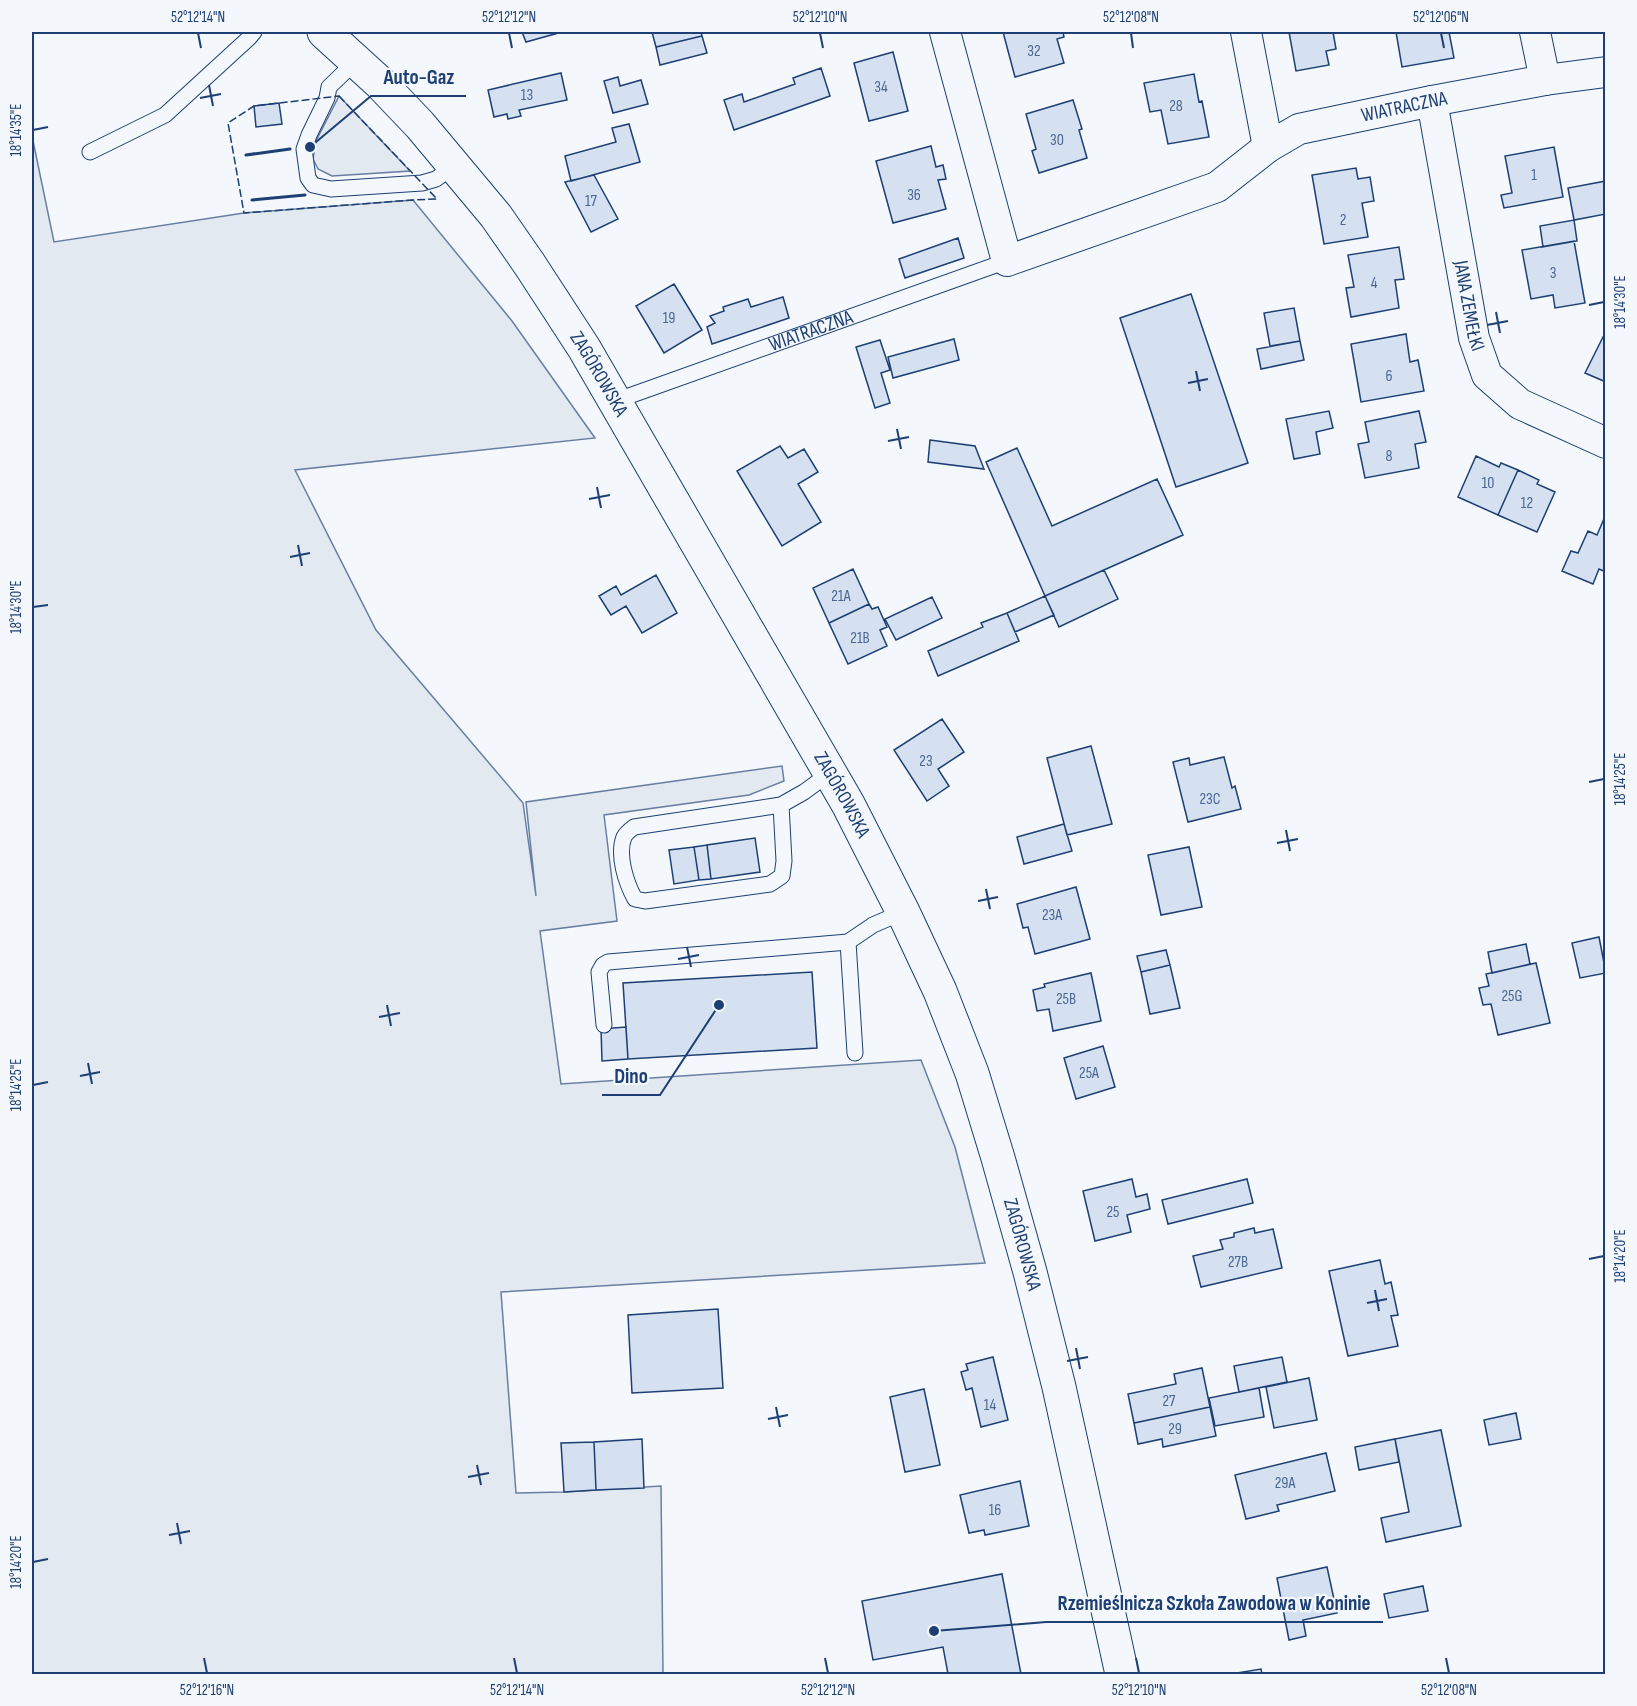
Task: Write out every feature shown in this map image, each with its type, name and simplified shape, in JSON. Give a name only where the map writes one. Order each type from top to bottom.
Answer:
[{"type":"street","name":"ZAGÓROWSKA","points":[[324,32],[380,83],[420,125],[496,216],[530,265],[584,348],[830,773],[903,912],[940,991],[972,1073],[998,1158],[1059,1387],[1122,1674]]},
{"type":"street","points":[[945,32],[1007,261]]},
{"type":"street","points":[[1246,32],[1268,147]]},
{"type":"street","points":[[1535,32],[1545,80]]},
{"type":"street","name":"WIATRACZNA","points":[[1007,261],[1216,187],[1268,147],[1299,129],[1432,101],[1545,80],[1605,72]]},
{"type":"street","name":"JANA ZEMEŁKI","points":[[1432,101],[1474,338],[1487,375],[1520,404],[1605,443]]},
{"type":"lane","points":[[90,152],[165,115],[254,32]]},
{"type":"lane","points":[[356,61],[329,87],[327,98],[304,149],[308,178],[314,185],[331,189],[422,183],[436,180],[455,165]]},
{"type":"lane","name":"WIATRACZNA","points":[[615,401],[1007,261]]},
{"type":"lane","points":[[781,805],[784,861],[782,876],[770,884],[645,901],[635,899],[627,884],[622,850],[624,835],[634,827],[781,805],[830,773]]},
{"type":"lane","points":[[604,1025],[599,972],[608,962],[848,942],[873,925],[903,912]]},
{"type":"lane","points":[[848,942],[855,1053]]},
{"type":"shaded area","points":[[339,96],[410,171],[332,176],[318,169],[313,159],[316,141]]},
{"type":"shaded area","points":[[32,136],[54,242],[244,213],[413,200],[512,321],[595,438],[295,470],[376,630],[523,803],[536,896],[526,802],[782,766],[784,781],[749,795],[604,815],[617,921],[540,931],[561,1084],[921,1060],[955,1147],[985,1263],[501,1292],[516,1493],[661,1486],[663,1674],[32,1674]]},
{"type":"building","points":[[522,32],[562,32],[526,42]]},
{"type":"building","points":[[652,32],[701,32],[702,36],[656,47]]},
{"type":"building","points":[[1003,32],[1063,32],[1064,37],[1057,39],[1064,63],[1015,77]]},
{"type":"building","points":[[1289,32],[1333,32],[1336,49],[1326,51],[1329,65],[1296,71]]},
{"type":"building","points":[[1396,32],[1449,32],[1454,58],[1402,67]]},
{"type":"building","points":[[702,36],[707,53],[660,65],[656,47]]},
{"type":"building","points":[[893,52],[908,111],[869,121],[854,63]]},
{"type":"building","points":[[821,68],[830,96],[734,130],[724,100],[742,94],[744,102],[795,84],[793,78]]},
{"type":"building","points":[[561,73],[567,100],[519,110],[521,116],[508,119],[507,114],[494,117],[488,90]]},
{"type":"building","points":[[1194,74],[1209,137],[1168,144],[1161,110],[1150,112],[1144,83]]},
{"type":"building","points":[[618,77],[620,86],[641,80],[648,104],[613,113],[604,81]]},
{"type":"building","points":[[1073,100],[1082,129],[1079,130],[1087,158],[1039,173],[1032,151],[1036,149],[1026,114]]},
{"type":"building","points":[[279,103],[282,124],[256,127],[254,106]]},
{"type":"building","points":[[629,124],[640,162],[571,181],[565,156],[616,142],[612,128]]},
{"type":"building","points":[[931,146],[936,167],[943,165],[946,179],[938,180],[946,209],[893,223],[876,161]]},
{"type":"building","points":[[1554,147],[1563,197],[1504,208],[1501,195],[1512,193],[1505,156]]},
{"type":"building","points":[[1356,168],[1358,179],[1370,177],[1374,201],[1362,203],[1368,237],[1324,244],[1312,175]]},
{"type":"building","points":[[594,175],[618,219],[591,232],[565,182]]},
{"type":"building","points":[[1606,181],[1606,214],[1574,220],[1568,188]]},
{"type":"building","points":[[1574,220],[1577,241],[1543,247],[1540,226]]},
{"type":"building","points":[[958,238],[964,258],[905,278],[899,259]]},
{"type":"building","points":[[1574,241],[1585,303],[1555,308],[1553,295],[1531,299],[1522,250]]},
{"type":"building","points":[[1399,247],[1404,279],[1395,280],[1399,308],[1351,317],[1346,288],[1354,287],[1348,255]]},
{"type":"building","points":[[674,284],[702,330],[664,353],[636,306]]},
{"type":"building","points":[[1191,294],[1248,463],[1176,487],[1120,318]]},
{"type":"building","points":[[783,297],[789,318],[712,344],[707,327],[715,323],[710,316],[724,311],[723,307],[748,299],[751,307]]},
{"type":"building","points":[[1294,308],[1300,341],[1270,346],[1264,313]]},
{"type":"building","points":[[1606,331],[1606,382],[1585,373]]},
{"type":"building","points":[[1406,334],[1410,362],[1418,360],[1424,391],[1361,402],[1351,344]]},
{"type":"building","points":[[954,339],[959,360],[893,378],[888,357]]},
{"type":"building","points":[[880,340],[890,370],[881,373],[890,403],[875,408],[856,347]]},
{"type":"building","points":[[1300,341],[1304,360],[1261,369],[1257,349]]},
{"type":"building","points":[[1329,411],[1333,428],[1316,432],[1320,454],[1294,459],[1286,419]]},
{"type":"building","points":[[1419,411],[1426,442],[1415,444],[1419,468],[1365,478],[1358,444],[1369,442],[1365,422]]},
{"type":"building","points":[[930,440],[975,446],[984,469],[928,462]]},
{"type":"building","points":[[780,446],[788,458],[804,449],[818,472],[798,484],[821,522],[782,546],[737,471]]},
{"type":"building","points":[[1017,448],[1052,526],[1157,479],[1183,535],[1045,596],[986,462]]},
{"type":"building","points":[[1476,456],[1499,467],[1501,463],[1518,470],[1498,515],[1458,497]]},
{"type":"building","points":[[1518,470],[1539,480],[1537,484],[1555,492],[1537,532],[1498,515]]},
{"type":"building","points":[[1606,514],[1606,572],[1599,569],[1593,584],[1562,571],[1571,551],[1578,553],[1588,531],[1597,535]]},
{"type":"building","points":[[853,569],[869,604],[829,623],[813,588]]},
{"type":"building","points":[[1104,570],[1118,599],[1059,627],[1045,596]]},
{"type":"building","points":[[656,575],[677,613],[642,633],[626,606],[611,615],[599,596],[616,586],[621,595]]},
{"type":"building","points":[[1045,596],[1054,615],[1015,632],[1007,613]]},
{"type":"building","points":[[932,597],[942,618],[896,640],[885,619]]},
{"type":"building","points":[[869,604],[872,609],[878,607],[887,627],[880,630],[887,646],[848,664],[829,623]]},
{"type":"building","points":[[1007,613],[1019,641],[938,676],[928,651],[983,627],[981,623]]},
{"type":"building","points":[[942,719],[964,752],[938,769],[949,786],[927,801],[894,750]]},
{"type":"building","points":[[1091,746],[1112,824],[1067,835],[1047,758]]},
{"type":"building","points":[[1224,757],[1232,788],[1235,786],[1241,809],[1188,822],[1173,762],[1189,758],[1190,765]]},
{"type":"building","points":[[1064,824],[1072,851],[1024,864],[1017,837]]},
{"type":"building","points":[[755,838],[760,872],[711,879],[707,845]]},
{"type":"building","points":[[707,845],[711,879],[699,880],[694,847]]},
{"type":"building","points":[[694,847],[699,880],[674,884],[669,850]]},
{"type":"building","points":[[1189,847],[1202,907],[1161,915],[1148,855]]},
{"type":"building","points":[[1076,887],[1090,939],[1035,954],[1028,927],[1023,928],[1017,904]]},
{"type":"building","points":[[1599,937],[1606,973],[1580,978],[1572,943]]},
{"type":"building","points":[[1526,944],[1530,964],[1492,973],[1488,952]]},
{"type":"building","points":[[1166,950],[1170,965],[1141,972],[1137,956]]},
{"type":"building","points":[[1536,963],[1550,1023],[1498,1035],[1491,1004],[1483,1005],[1479,988],[1489,986],[1486,974]]},
{"type":"building","points":[[1170,965],[1180,1008],[1150,1014],[1141,972]]},
{"type":"building","points":[[812,972],[817,1048],[628,1059],[623,983]]},
{"type":"building","points":[[1091,973],[1101,1021],[1053,1031],[1049,1009],[1037,1011],[1033,990],[1045,987],[1044,984]]},
{"type":"building","points":[[626,1027],[628,1059],[602,1061],[601,1029]]},
{"type":"building","points":[[1103,1046],[1115,1087],[1076,1099],[1064,1058]]},
{"type":"building","points":[[1132,1179],[1136,1197],[1147,1194],[1150,1209],[1127,1215],[1131,1232],[1095,1241],[1083,1191]]},
{"type":"building","points":[[1247,1179],[1253,1203],[1168,1224],[1162,1200]]},
{"type":"building","points":[[1254,1228],[1255,1233],[1273,1229],[1282,1268],[1201,1287],[1193,1256],[1223,1249],[1220,1240],[1234,1237],[1234,1233]]},
{"type":"building","points":[[1380,1260],[1385,1284],[1391,1282],[1398,1315],[1391,1316],[1398,1346],[1348,1356],[1329,1271]]},
{"type":"building","points":[[718,1309],[723,1388],[632,1393],[628,1315]]},
{"type":"building","points":[[993,1357],[1008,1420],[981,1427],[972,1388],[966,1390],[961,1372],[968,1370],[966,1364]]},
{"type":"building","points":[[1282,1357],[1287,1382],[1239,1392],[1234,1366]]},
{"type":"building","points":[[1202,1368],[1210,1407],[1134,1423],[1128,1394],[1176,1384],[1174,1374]]},
{"type":"building","points":[[1309,1378],[1317,1420],[1274,1428],[1266,1387]]},
{"type":"building","points":[[1259,1388],[1264,1417],[1215,1426],[1209,1398]]},
{"type":"building","points":[[924,1389],[940,1465],[905,1472],[890,1397]]},
{"type":"building","points":[[1210,1407],[1216,1436],[1163,1447],[1162,1439],[1138,1444],[1134,1423]]},
{"type":"building","points":[[1516,1413],[1521,1439],[1489,1445],[1484,1420]]},
{"type":"building","points":[[1441,1430],[1461,1526],[1386,1542],[1381,1518],[1409,1512],[1395,1439]]},
{"type":"building","points":[[642,1439],[644,1488],[596,1490],[594,1442]]},
{"type":"building","points":[[1395,1439],[1399,1462],[1359,1470],[1355,1447]]},
{"type":"building","points":[[594,1442],[596,1490],[564,1492],[561,1443]]},
{"type":"building","points":[[1326,1453],[1335,1491],[1277,1505],[1279,1511],[1246,1519],[1235,1475]]},
{"type":"building","points":[[1020,1481],[1029,1526],[985,1535],[984,1530],[969,1533],[960,1495]]},
{"type":"building","points":[[1327,1567],[1337,1613],[1303,1620],[1306,1636],[1289,1640],[1277,1578]]},
{"type":"building","points":[[1002,1574],[1021,1674],[948,1674],[943,1647],[873,1660],[862,1601]]},
{"type":"building","points":[[1423,1586],[1428,1611],[1389,1618],[1384,1594]]},
{"type":"building","points":[[1261,1669],[1262,1674],[1231,1674]]},
{"type":"fence","points":[[339,96],[437,199],[244,213],[228,123],[254,106],[339,96]]},
{"type":"wall","points":[[246,155],[290,149]]},
{"type":"wall","points":[[252,200],[305,195]]},
{"type":"place","name":"Auto-Gaz","points":[[310,147]]},
{"type":"place","name":"Dino","points":[[719,1005]]},
{"type":"place","name":"Rzemieślnicza Szkoła Zawodowa w Koninie","points":[[934,1631]]}]
